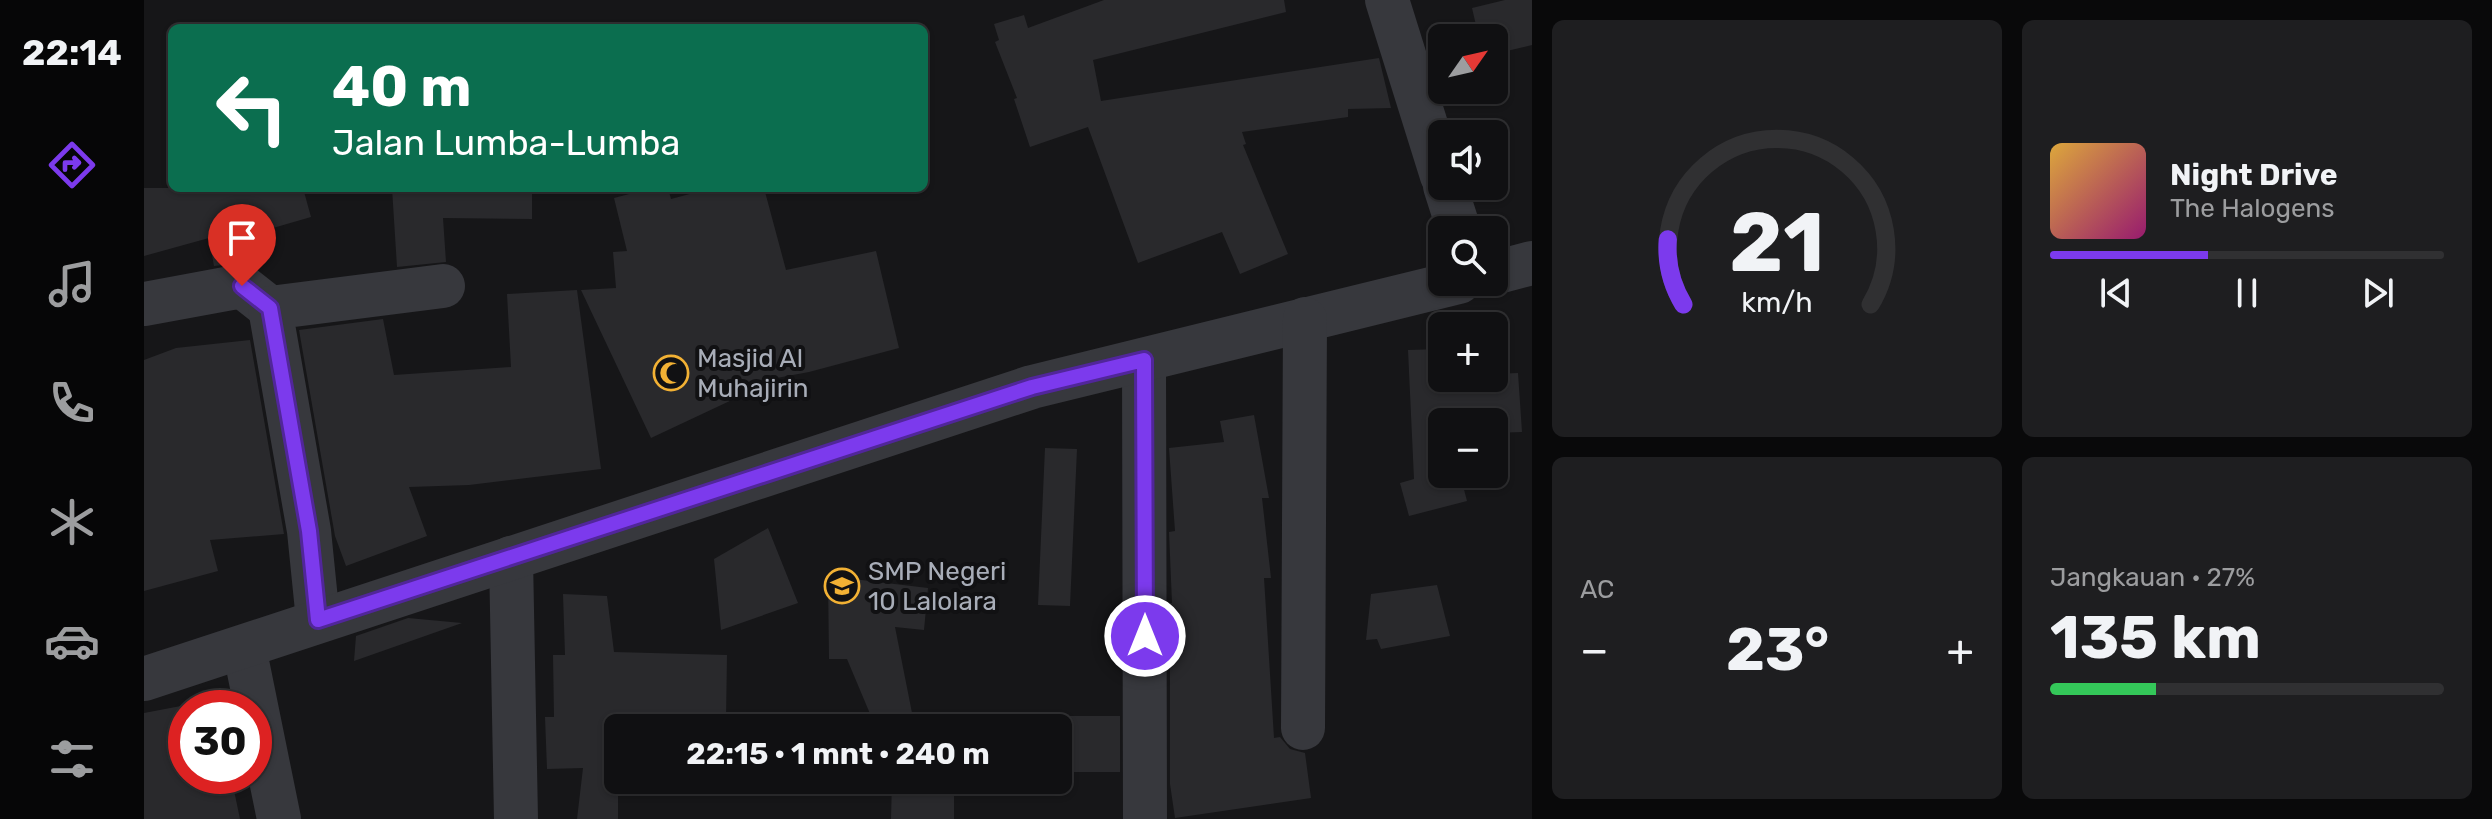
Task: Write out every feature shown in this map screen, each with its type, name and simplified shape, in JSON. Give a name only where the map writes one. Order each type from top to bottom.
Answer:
[{"type":"street","points":[[1387,0],[1428,131]]},
{"type":"street","points":[[1508,269],[1532,263]]},
{"type":"street","points":[[144,304],[242,286],[270,308],[309,531],[318,620]]},
{"type":"street","points":[[270,308],[443,286]]},
{"type":"street","points":[[144,679],[1032,387],[1428,289]]},
{"type":"street","points":[[1303,728],[1305,319]]},
{"type":"street","points":[[1144,360],[1145,819]]},
{"type":"street","points":[[511,558],[516,819]]},
{"type":"street","points":[[244,647],[279,819]]},
{"type":"building","points":[[1104,0],[1284,0],[1286,12],[1093,60],[1101,101],[1379,58],[1391,108],[1348,109],[1348,117],[1242,132],[1246,144],[1243,145],[1288,254],[1240,274],[1222,232],[1138,263],[1088,127],[1030,147],[1014,99],[1017,98],[995,42],[999,40],[994,24],[1024,15],[1028,28]]},
{"type":"building","points":[[1505,0],[1532,0],[1532,45],[1508,51],[1508,24],[1476,24],[1472,8]]},
{"type":"building","points":[[144,188],[168,188],[168,192],[304,192],[311,217],[245,236],[249,262],[214,266],[209,238],[144,256]]},
{"type":"building","points":[[392,192],[532,192],[532,219],[443,218],[446,262],[397,267]]},
{"type":"building","points":[[637,192],[669,192],[671,199],[697,192],[765,192],[786,270],[876,251],[899,348],[809,372],[728,387],[734,399],[651,438],[581,290],[616,288],[613,252],[627,251],[614,198]]},
{"type":"building","points":[[577,290],[601,469],[469,485],[409,487],[427,536],[346,566],[335,536],[299,330],[383,319],[394,375],[511,367],[507,294]]},
{"type":"building","points":[[250,340],[284,534],[210,540],[218,571],[144,591],[144,360],[176,348]]},
{"type":"building","points":[[1428,349],[1428,392],[1508,392],[1508,373],[1518,373],[1522,432],[1508,432],[1508,408],[1428,408],[1428,488],[1464,488],[1467,501],[1409,516],[1400,483],[1414,479],[1408,350]]},
{"type":"building","points":[[1254,415],[1269,498],[1262,498],[1271,578],[1264,578],[1274,738],[1280,737],[1290,749],[1305,753],[1311,798],[1175,818],[1170,784],[1172,603],[1169,532],[1175,531],[1169,448],[1224,442],[1220,421]]},
{"type":"building","points":[[1045,448],[1077,449],[1070,606],[1038,605]]},
{"type":"building","points":[[768,528],[798,603],[721,630],[714,559]]},
{"type":"building","points":[[828,576],[928,588],[924,630],[895,627],[912,714],[870,714],[847,659],[829,659]]},
{"type":"building","points":[[1437,585],[1450,636],[1381,649],[1377,639],[1366,640],[1371,594]]},
{"type":"building","points":[[563,594],[607,596],[614,652],[727,655],[726,714],[604,714],[604,794],[618,794],[618,819],[577,819],[583,768],[547,769],[545,717],[554,717],[553,655],[565,655]]},
{"type":"building","points":[[408,618],[462,623],[354,661],[356,636]]},
{"type":"building","points":[[168,708],[168,794],[235,794],[240,819],[144,819],[144,713]]},
{"type":"building","points":[[1072,716],[1120,716],[1120,772],[1072,772]]},
{"type":"building","points":[[892,794],[954,794],[954,819],[891,819]]},
{"type":"place","name":"Masjid Al Muhajirin","points":[[671,373]]},
{"type":"place","name":"SMP Negeri 10 Lalolara","points":[[842,586]]},
{"type":"route","points":[[242,286],[270,308],[309,531],[318,620],[1032,387],[1144,360],[1145,636]]}]
